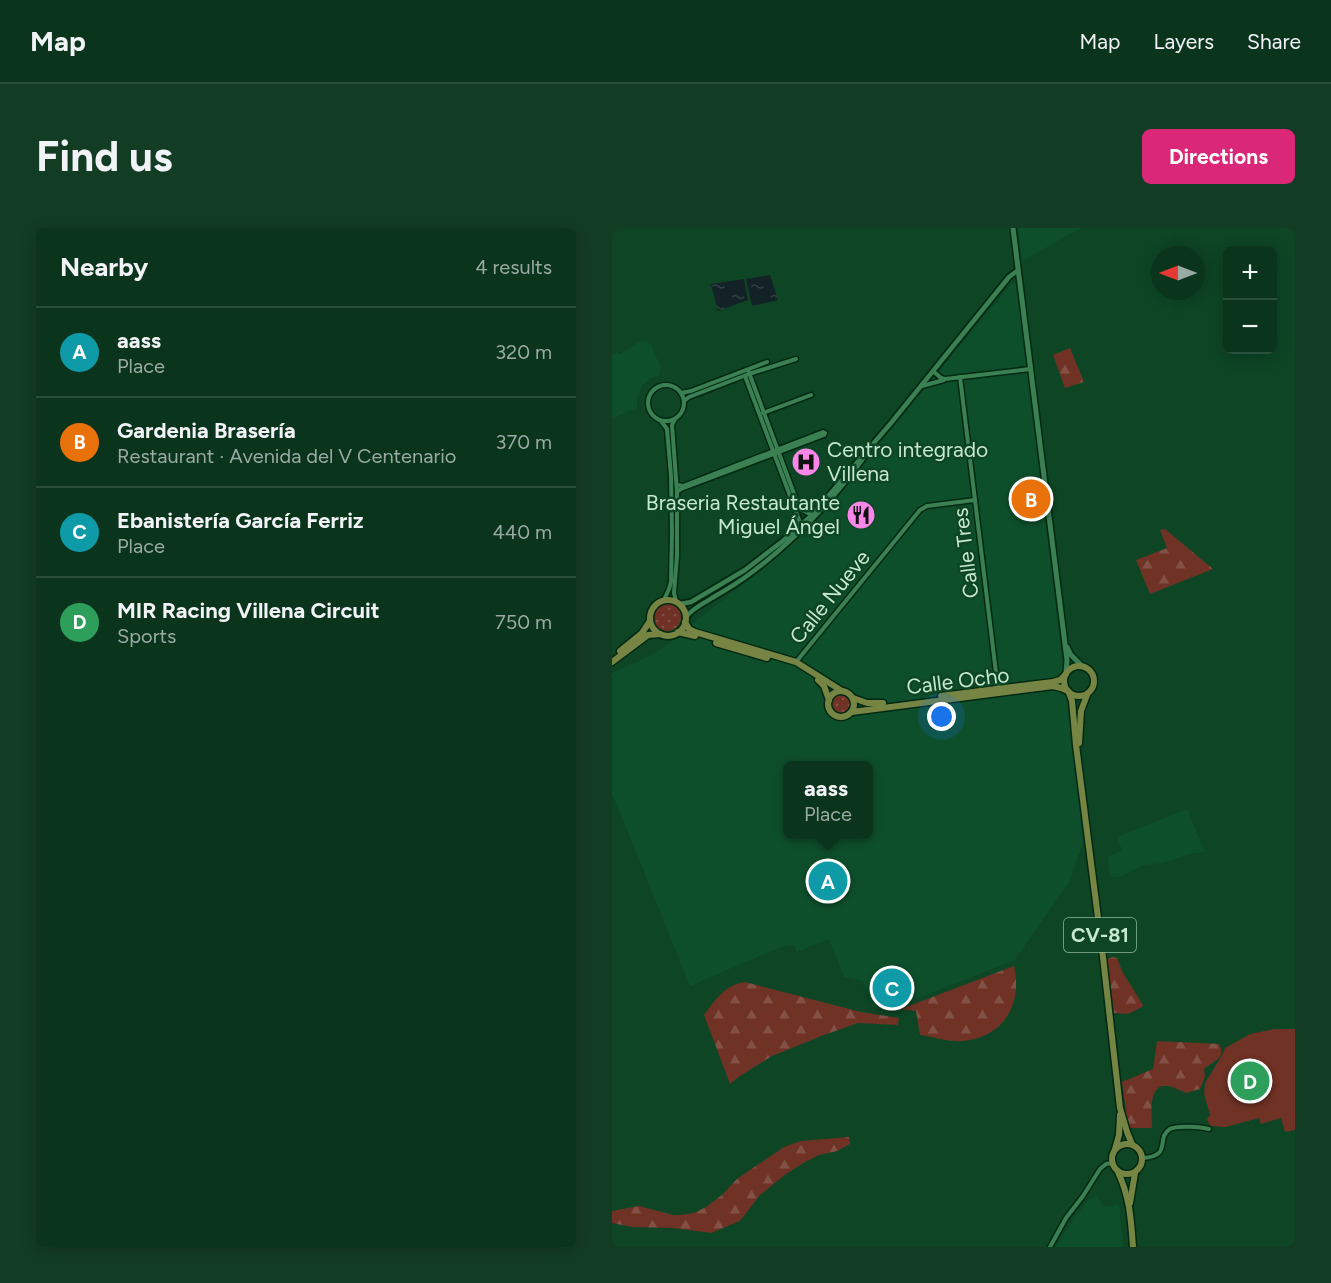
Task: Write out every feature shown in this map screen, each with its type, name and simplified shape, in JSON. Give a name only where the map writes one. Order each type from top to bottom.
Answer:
[{"type":"main road","points":[[1013,228],[1067,660],[1066,674]]},
{"type":"main road","points":[[612,660],[642,633],[655,605],[664,600],[678,603],[683,608],[686,620],[694,632],[796,663],[849,693],[855,705],[852,712],[842,717],[834,715],[829,710],[826,689],[821,682],[796,667],[678,632]]},
{"type":"main road","points":[[1061,616],[1069,652],[1076,662],[1083,666]]},
{"type":"main road","points":[[650,620],[653,628],[660,634]]},
{"type":"main road","points":[[612,660],[648,636],[660,634],[671,636],[678,632],[686,620]]},
{"type":"main road","points":[[1066,674],[1075,667],[1083,666]]},
{"type":"main road","name":"CV-81","points":[[1079,761],[1081,711],[1095,679],[1083,666]]},
{"type":"main road","name":"Calle Ocho","points":[[853,698],[867,703],[882,703],[1056,681],[1066,674]]},
{"type":"main road","name":"CV-81","points":[[1066,674],[1064,681],[1072,701],[1120,1108],[1119,1135],[1112,1163]]},
{"type":"main road","name":"Calle Ocho","points":[[852,712],[1053,686],[1069,692]]},
{"type":"main road","points":[[829,700],[834,693],[842,691]]},
{"type":"main road","points":[[1069,692],[1078,696],[1087,695]]},
{"type":"main road","name":"CV-81","points":[[1120,1108],[1132,1144],[1139,1149],[1143,1158]]},
{"type":"main road","points":[[1115,1149],[1123,1144],[1132,1144]]},
{"type":"main road","points":[[1118,1171],[1126,1175],[1135,1173],[1141,1167],[1143,1158]]},
{"type":"main road","points":[[1112,1163],[1125,1186],[1130,1206],[1133,1247]]},
{"type":"main road","points":[[1130,1206],[1135,1173]]},
{"type":"street","points":[[675,419],[661,421],[656,419],[649,410],[650,394],[654,389],[664,385],[674,387],[681,393],[684,401],[682,412],[672,425],[677,485],[677,556],[674,590],[678,603],[691,602],[732,579],[766,555],[812,515],[879,437],[1009,277],[1017,271]]},
{"type":"street","points":[[681,393],[796,358]]},
{"type":"street","points":[[684,401],[767,362]]},
{"type":"street","points":[[919,388],[945,379],[1030,369]]},
{"type":"street","points":[[933,371],[945,379]]},
{"type":"street","points":[[747,373],[801,525]]},
{"type":"street","points":[[747,373],[799,507],[812,515]]},
{"type":"street","name":"Calle Tres","points":[[960,377],[998,688]]},
{"type":"street","points":[[763,413],[811,395]]},
{"type":"street","points":[[661,421],[668,436],[672,508],[670,585],[664,600]]},
{"type":"street","points":[[677,485],[683,486],[776,452],[824,435],[825,433],[823,432],[776,452],[681,489],[677,492]]},
{"type":"street","points":[[686,620],[694,609],[748,575],[801,530],[841,488],[879,437]]},
{"type":"street","name":"Calle Nueve","points":[[796,663],[920,510],[927,506],[975,500]]},
{"type":"street","points":[[1143,1158],[1151,1157],[1161,1151],[1166,1133],[1170,1129],[1177,1127],[1209,1129]]},
{"type":"street","points":[[1050,1247],[1066,1218],[1100,1169],[1112,1163]]},
{"type":"shaded area","points":[[1018,228],[1081,228],[1022,261]]},
{"type":"shaded area","points":[[1012,283],[1017,284],[1083,843],[1069,882],[1015,960],[888,1010],[873,1008],[863,981],[844,977],[829,939],[797,952],[793,945],[781,947],[690,986],[612,793],[612,673],[657,652],[763,568],[812,525]]},
{"type":"shaded area","points":[[644,340],[651,344],[661,368],[659,376],[650,378],[643,385],[637,397],[637,408],[612,418],[612,355],[617,352],[619,355]]},
{"type":"shaded area","points":[[1187,809],[1205,852],[1190,854],[1163,863],[1144,865],[1120,877],[1110,877],[1108,857],[1122,850],[1117,837]]},
{"type":"shaded area","points":[[1098,1196],[1103,1207],[1119,1204],[1123,1247],[1056,1247],[1089,1199]]},
{"type":"green space","points":[[1070,348],[1084,382],[1065,388],[1053,355]]},
{"type":"green space","points":[[1165,529],[1213,569],[1150,594],[1136,560],[1167,548],[1160,530]]},
{"type":"green space","points":[[667,603],[677,607],[681,617],[677,627],[667,631],[657,627],[653,617],[657,607]]},
{"type":"green space","points":[[841,694],[848,697],[851,704],[848,711],[841,714],[834,711],[831,704],[834,697]]},
{"type":"green space","points":[[1117,958],[1123,973],[1143,1005],[1128,1014],[1114,1013],[1107,959]]},
{"type":"green space","points":[[1014,966],[1015,994],[1007,1017],[989,1033],[977,1038],[958,1041],[920,1035],[916,1011],[901,1009]]},
{"type":"green space","points":[[745,982],[861,1012],[899,1018],[898,1025],[858,1023],[772,1056],[730,1084],[704,1015],[726,990]]},
{"type":"green space","points":[[1275,1029],[1295,1029],[1295,1130],[1285,1132],[1281,1118],[1261,1124],[1259,1118],[1226,1127],[1210,1126],[1207,1119],[1210,1115],[1204,1094],[1205,1083],[1225,1048],[1250,1034]]},
{"type":"green space","points":[[1157,1041],[1219,1044],[1221,1053],[1218,1059],[1204,1069],[1205,1077],[1200,1089],[1186,1093],[1172,1087],[1158,1088],[1153,1099],[1152,1128],[1128,1128],[1122,1082],[1153,1069]]},
{"type":"green space","points":[[849,1137],[850,1144],[837,1151],[819,1155],[786,1174],[760,1195],[740,1221],[711,1233],[674,1228],[632,1227],[612,1223],[612,1211],[639,1206],[673,1215],[694,1213],[706,1207],[722,1195],[737,1179],[784,1147],[801,1141]]},
{"type":"water","points":[[770,275],[778,300],[752,306],[746,279]]},
{"type":"water","points":[[744,279],[748,300],[718,311],[711,284]]},
{"type":"place","name":"Centro integrado Villena","points":[[806,462]]},
{"type":"place","name":"Gardenia Brasería","points":[[1031,499]]},
{"type":"place","name":"Braseria Restautante Miguel Ángel","points":[[861,515]]},
{"type":"place","name":"aass","points":[[828,881]]},
{"type":"place","name":"Ebanistería García Ferriz","points":[[892,988]]},
{"type":"place","name":"MIR Racing Villena Circuit","points":[[1250,1081]]}]
